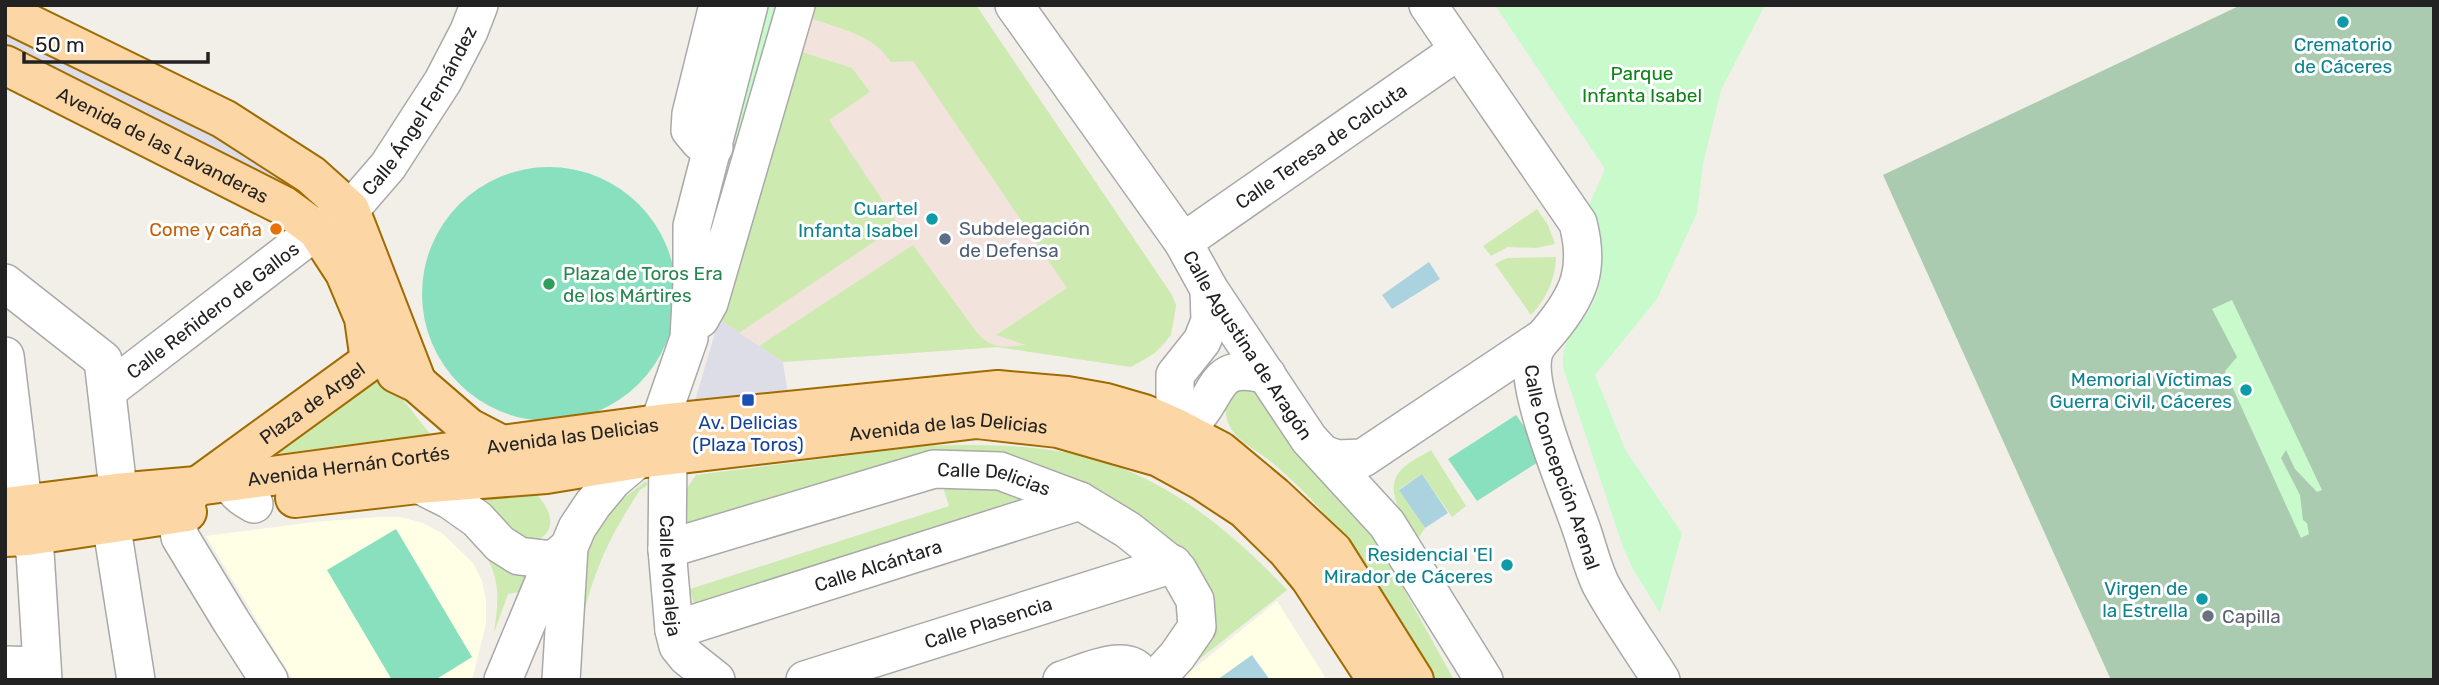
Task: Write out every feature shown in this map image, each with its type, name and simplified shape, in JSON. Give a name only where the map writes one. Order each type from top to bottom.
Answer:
[{"type":"main road","points":[[5,12],[224,119],[311,175],[350,210],[417,383]]},
{"type":"main road","name":"Avenida de las Lavanderas","points":[[5,65],[284,206],[317,230],[345,273],[364,318],[370,361]]},
{"type":"main road","name":"Plaza de Argel","points":[[219,489],[370,361],[417,383],[469,428],[500,444]]},
{"type":"main road","name":"Avenida de las Delicias","points":[[418,484],[546,474],[655,446],[998,390],[1067,396],[1106,403],[1144,414],[1220,451],[1274,496],[1333,551],[1414,680]]},
{"type":"main road","name":"Avenida de las Delicias","points":[[655,446],[977,419],[1058,428],[1159,457],[1245,509],[1286,548],[1310,578],[1377,680]]},
{"type":"main road","name":"Avenida las Delicias","points":[[500,444],[655,446]]},
{"type":"main road","name":"Avenida Hernán Cortés","points":[[16,521],[500,444]]},
{"type":"main road","name":"Avenida Hernán Cortés","points":[[16,521],[111,522],[219,489],[418,484]]},
{"type":"street","points":[[714,147],[700,142],[690,130],[691,114],[718,5]]},
{"type":"street","points":[[689,338],[692,226],[749,5]]},
{"type":"street","points":[[503,680],[566,545],[613,480],[655,446],[689,338],[709,303],[796,5]]},
{"type":"street","name":"Calle Agustina de Aragón","points":[[1014,5],[1182,242],[1209,289],[1308,439],[1387,524],[1484,680]]},
{"type":"street","name":"Calle Concepción Arenal","points":[[1428,5],[1578,223],[1583,243],[1583,262],[1573,300],[1540,340],[1534,352],[1531,365],[1534,384],[1546,428],[1600,583],[1661,680]]},
{"type":"street","name":"Calle Ángel Fernández","points":[[350,210],[388,166],[443,81],[477,8]]},
{"type":"street","name":"Calle Teresa de Calcuta","points":[[1182,242],[1459,50]]},
{"type":"street","points":[[317,230],[350,210]]},
{"type":"street","name":"Calle Reñidero de Gallos","points":[[107,391],[317,230]]},
{"type":"street","points":[[5,283],[103,360],[116,472]]},
{"type":"street","points":[[1106,403],[1143,393],[1175,375],[1202,341],[1206,331],[1211,307],[1209,289]]},
{"type":"street","points":[[1323,454],[1337,459],[1363,458],[1540,340]]},
{"type":"street","points":[[5,356],[16,521],[35,552],[42,673],[5,665]]},
{"type":"street","points":[[977,419],[1052,412],[1079,413],[1158,438],[1196,419],[1217,383],[1241,371],[1267,375]]},
{"type":"street","points":[[1175,375],[1175,406],[1181,446],[1256,502],[1286,548]]},
{"type":"street","points":[[1210,396],[1209,423],[1213,439],[1220,451]]},
{"type":"street","name":"Avenida las Delicias","points":[[500,444],[564,485],[566,545]]},
{"type":"street","name":"Calle Moraleja","points":[[655,446],[674,630],[678,646],[687,657],[716,680]]},
{"type":"street","name":"Calle Delicias","points":[[667,550],[937,468],[1000,471],[1080,501],[1128,530],[1172,564],[1195,600],[1197,627],[1177,656],[1154,680]]},
{"type":"street","points":[[418,484],[450,500],[477,519],[500,544],[519,556],[566,545]]},
{"type":"street","points":[[219,489],[180,537],[269,680]]},
{"type":"street","name":"Calle Alcántara","points":[[674,630],[1080,501]]},
{"type":"street","points":[[111,522],[136,680]]},
{"type":"street","points":[[561,680],[566,545]]},
{"type":"street","name":"Calle Plasencia","points":[[805,680],[1172,564]]},
{"type":"street","points":[[1062,680],[1120,662],[1130,664],[1140,673],[1142,680]]},
{"type":"shaded area","points":[[816,5],[976,5],[1172,295],[1176,305],[1174,322],[1166,343],[1131,367],[998,347],[783,362],[719,319]]},
{"type":"shaded area","points":[[2241,5],[2434,5],[2432,680],[2111,680],[1883,175]]},
{"type":"shaded area","points":[[5,20],[234,131],[318,199],[310,202],[5,53]]},
{"type":"shaded area","points":[[719,319],[783,362],[789,401],[694,404]]},
{"type":"shaded area","points":[[400,517],[423,523],[443,534],[473,563],[482,581],[486,600],[486,624],[472,680],[293,680],[206,536],[314,522]]},
{"type":"shaded area","points":[[1277,601],[1327,680],[1180,680]]},
{"type":"green space","points":[[761,5],[787,5],[731,191],[717,187]]},
{"type":"green space","points":[[816,5],[976,5],[1172,295],[1176,305],[1171,335],[1155,353],[1131,367],[998,347],[783,362],[759,346],[913,245],[978,334],[994,345],[1026,345],[996,335],[1067,288],[913,61],[891,62],[866,39],[812,19]]},
{"type":"green space","name":"Parque Infanta Isabel","points":[[1495,5],[1765,5],[1721,90],[1703,164],[1697,213],[1657,299],[1595,375],[1626,451],[1682,533],[1660,613],[1623,547],[1563,367],[1568,340],[1592,305],[1600,281],[1602,255],[1598,229],[1589,205],[1605,169]]},
{"type":"green space","points":[[802,52],[852,68],[870,92],[829,120],[899,225],[739,333],[719,319]]},
{"type":"green space","name":"Plaza de Toros Era de los Mártires","points":[[549,167],[586,172],[620,188],[639,204],[655,223],[671,257],[676,294],[671,331],[655,365],[639,384],[620,400],[586,416],[549,421],[512,416],[478,400],[459,384],[443,365],[427,331],[422,294],[427,257],[443,223],[459,204],[478,188],[512,172]]},
{"type":"green space","points":[[1537,209],[1548,225],[1555,244],[1536,248],[1508,247],[1491,256],[1483,246]]},
{"type":"green space","points":[[1556,257],[1549,289],[1531,315],[1495,264],[1507,258]]},
{"type":"green space","points":[[2232,300],[2322,490],[2317,492],[2295,469],[2286,450],[2281,458],[2300,495],[2303,520],[2307,523],[2309,534],[2301,538],[2225,371],[2237,357],[2212,309]]},
{"type":"green space","points":[[372,380],[391,384],[430,434],[268,455]]},
{"type":"green space","points":[[1253,387],[1369,526],[1454,680],[1437,680],[1373,579],[1320,509],[1281,471],[1235,434],[1228,421],[1225,401],[1236,389]]},
{"type":"green space","points":[[1516,415],[1546,457],[1477,501],[1448,459]]},
{"type":"green space","points":[[960,445],[1057,451],[1091,458],[1123,469],[1154,483],[1212,520],[1287,590],[1192,665],[1209,598],[1197,566],[1029,466],[684,538],[680,498],[696,475],[923,446]]},
{"type":"green space","points":[[1431,450],[1466,506],[1452,517],[1422,474],[1399,489],[1425,528],[1417,540],[1397,505],[1394,486],[1402,469]]},
{"type":"green space","points":[[937,468],[1035,484],[1019,536],[703,641],[690,589],[949,506]]},
{"type":"green space","points":[[646,481],[648,485],[640,490],[606,550],[593,581],[583,617],[578,578],[590,538],[611,508]]},
{"type":"green space","points":[[532,490],[545,505],[550,524],[544,536],[528,544],[473,498]]},
{"type":"green space","points":[[396,529],[472,657],[435,680],[392,680],[327,570]]},
{"type":"green space","points":[[487,558],[506,570],[527,573],[519,592],[508,594],[494,633],[496,585]]},
{"type":"water","points":[[1429,262],[1440,279],[1392,309],[1382,295]]},
{"type":"water","points":[[1422,474],[1448,513],[1425,528],[1399,490]]},
{"type":"water","points":[[1252,655],[1270,680],[1217,680]]},
{"type":"place","name":"Crematorio de Cáceres","points":[[2343,22]]},
{"type":"place","name":"Cuartel Infanta Isabel","points":[[932,219]]},
{"type":"place","name":"Come y caña","points":[[276,229]]},
{"type":"place","name":"Subdelegación de Defensa","points":[[945,239]]},
{"type":"place","name":"Plaza de Toros Era de los Mártires","points":[[549,284]]},
{"type":"place","name":"Memorial Víctimas Guerra Civil, Cáceres","points":[[2246,390]]},
{"type":"place","name":"Av. Delicias (Plaza Toros)","points":[[748,400]]},
{"type":"place","name":"Residencial 'El Mirador de Cáceres","points":[[1507,565]]},
{"type":"place","name":"Virgen de la Estrella","points":[[2202,599]]},
{"type":"place","name":"Capilla","points":[[2208,616]]}]
